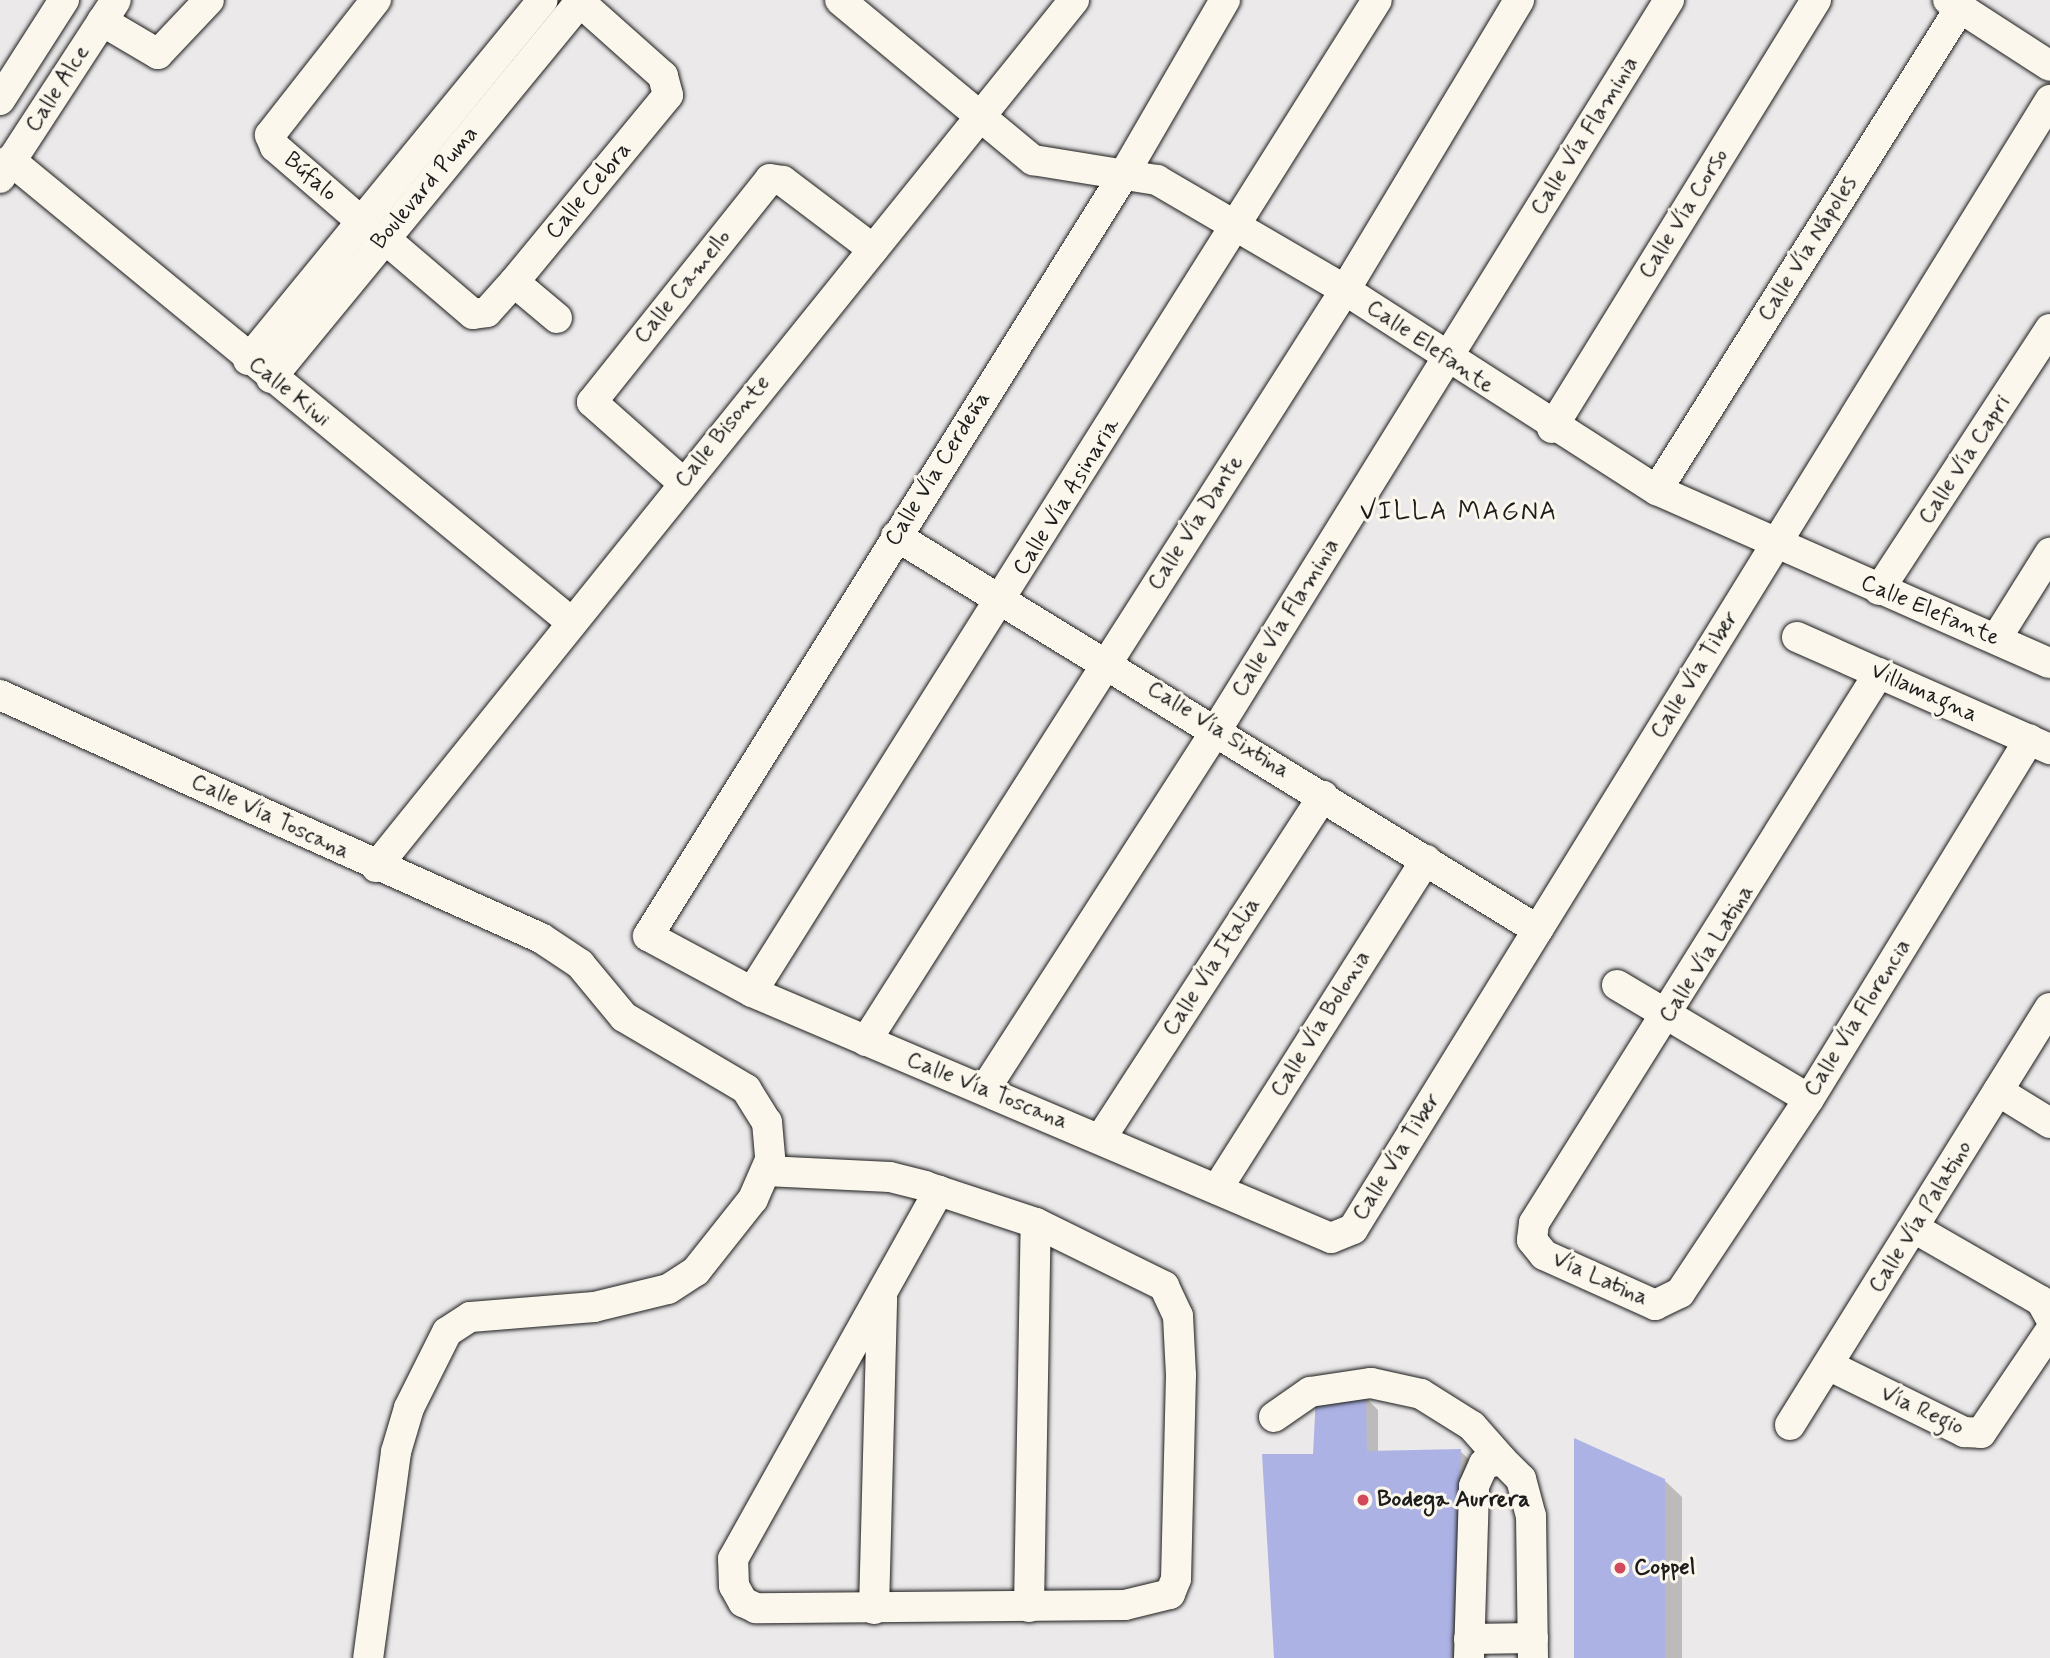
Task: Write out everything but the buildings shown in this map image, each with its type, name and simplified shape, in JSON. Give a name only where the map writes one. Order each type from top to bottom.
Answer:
[{"type":"street","points":[[0,100],[64,0]]},
{"type":"street","points":[[109,11],[150,52],[169,48],[209,0]]},
{"type":"street","name":"Búfalo","points":[[376,0],[273,127],[275,147],[468,311],[480,314],[492,307]]},
{"type":"street","name":"Boulevard Puma","points":[[271,378],[373,230],[543,0]]},
{"type":"street","name":"Calle Elefante","points":[[840,0],[1033,160],[1079,172],[1126,171],[1157,180],[1345,290],[1552,428],[1657,490],[2050,663]]},
{"type":"street","name":"Calle Bisonte","points":[[376,867],[681,481],[981,118],[1074,0]]},
{"type":"street","name":"Calle Vía Cerdeña","points":[[648,936],[1126,171],[1225,0]]},
{"type":"street","name":"Calle Vía Asinaria","points":[[752,992],[1002,600],[1377,0]]},
{"type":"street","name":"Calle Vía Dante","points":[[866,1041],[1345,290],[1519,0]]},
{"type":"street","name":"Calle Vía Flaminia","points":[[985,1089],[1217,729],[1669,0]]},
{"type":"street","name":"Calle Vía Corso","points":[[1552,428],[1816,0]]},
{"type":"street","name":"Boulevard Puma","points":[[248,359],[373,230],[581,1]]},
{"type":"street","name":"Calle Cebra","points":[[492,307],[664,101],[669,88],[663,76],[581,1]]},
{"type":"street","points":[[1954,4],[2050,66]]},
{"type":"street","name":"Calle Vía Nápoles","points":[[1657,490],[1954,4]]},
{"type":"street","name":"Calle Alce","points":[[5,169],[109,11]]},
{"type":"street","name":"Calle Vía Tiber","points":[[1331,1238],[1353,1229],[2050,100]]},
{"type":"street","name":"Calle Kiwi","points":[[5,169],[248,359],[570,621]]},
{"type":"street","name":"Calle Camello","points":[[681,481],[597,411],[595,396],[770,179],[783,181],[873,249]]},
{"type":"street","points":[[514,282],[557,318]]},
{"type":"street","name":"Calle Vía Capri","points":[[1879,590],[2050,329]]},
{"type":"street","name":"Calle Vía Sixtina","points":[[896,536],[1108,661],[1538,930]]},
{"type":"street","points":[[1996,639],[2050,553]]},
{"type":"street","name":"Villamagna","points":[[1797,637],[2040,744]]},
{"type":"street","name":"Calle Vía Latina","points":[[1532,1231],[1670,1016],[1879,673]]},
{"type":"street","name":"Calle Vía Toscana","points":[[0,695],[376,867],[541,938],[580,964],[624,1017],[746,1089],[767,1122],[766,1171]]},
{"type":"street","name":"Calle Vía Florencia","points":[[1680,1293],[2040,744]]},
{"type":"street","name":"Calle Vía Italia","points":[[1101,1138],[1323,796]]},
{"type":"street","name":"Calle Vía Bolonia","points":[[1217,1189],[1426,860]]},
{"type":"street","name":"Calle Vía Toscana","points":[[648,936],[752,992],[1331,1238]]},
{"type":"street","points":[[1617,985],[1809,1099]]},
{"type":"street","name":"Calle Vía Palatino","points":[[1790,1425],[2050,1008]]},
{"type":"street","points":[[1998,1091],[2050,1123]]},
{"type":"street","points":[[368,1658],[396,1452],[428,1364],[447,1332],[470,1317],[594,1307],[668,1289],[719,1244],[766,1171],[890,1177],[939,1191],[1036,1223],[1164,1286],[1178,1315],[1181,1374],[1177,1579],[1170,1594],[1125,1605],[756,1608],[734,1586],[733,1559],[939,1191]]},
{"type":"street","points":[[1029,1607],[1036,1223]]},
{"type":"street","points":[[1914,1228],[2041,1301],[2050,1317]]},
{"type":"street","name":"Vía Latina","points":[[1532,1231],[1544,1255],[1643,1301],[1664,1304],[1680,1293]]},
{"type":"street","points":[[874,1609],[882,1293]]},
{"type":"street","name":"Vía Regio","points":[[1828,1365],[1964,1432],[1982,1433],[2050,1331]]},
{"type":"street","points":[[1274,1417],[1310,1392],[1371,1383],[1421,1394],[1472,1426],[1521,1479],[1531,1517],[1533,1648],[1469,1648],[1474,1486],[1484,1464],[1502,1460]]},
{"type":"place","name":"Bodega Aurrera","points":[[1363,1500]]},
{"type":"place","name":"Coppel","points":[[1620,1568]]},
{"type":"district","name":"VILLA MAGNA","points":[[1459,513]]}]
